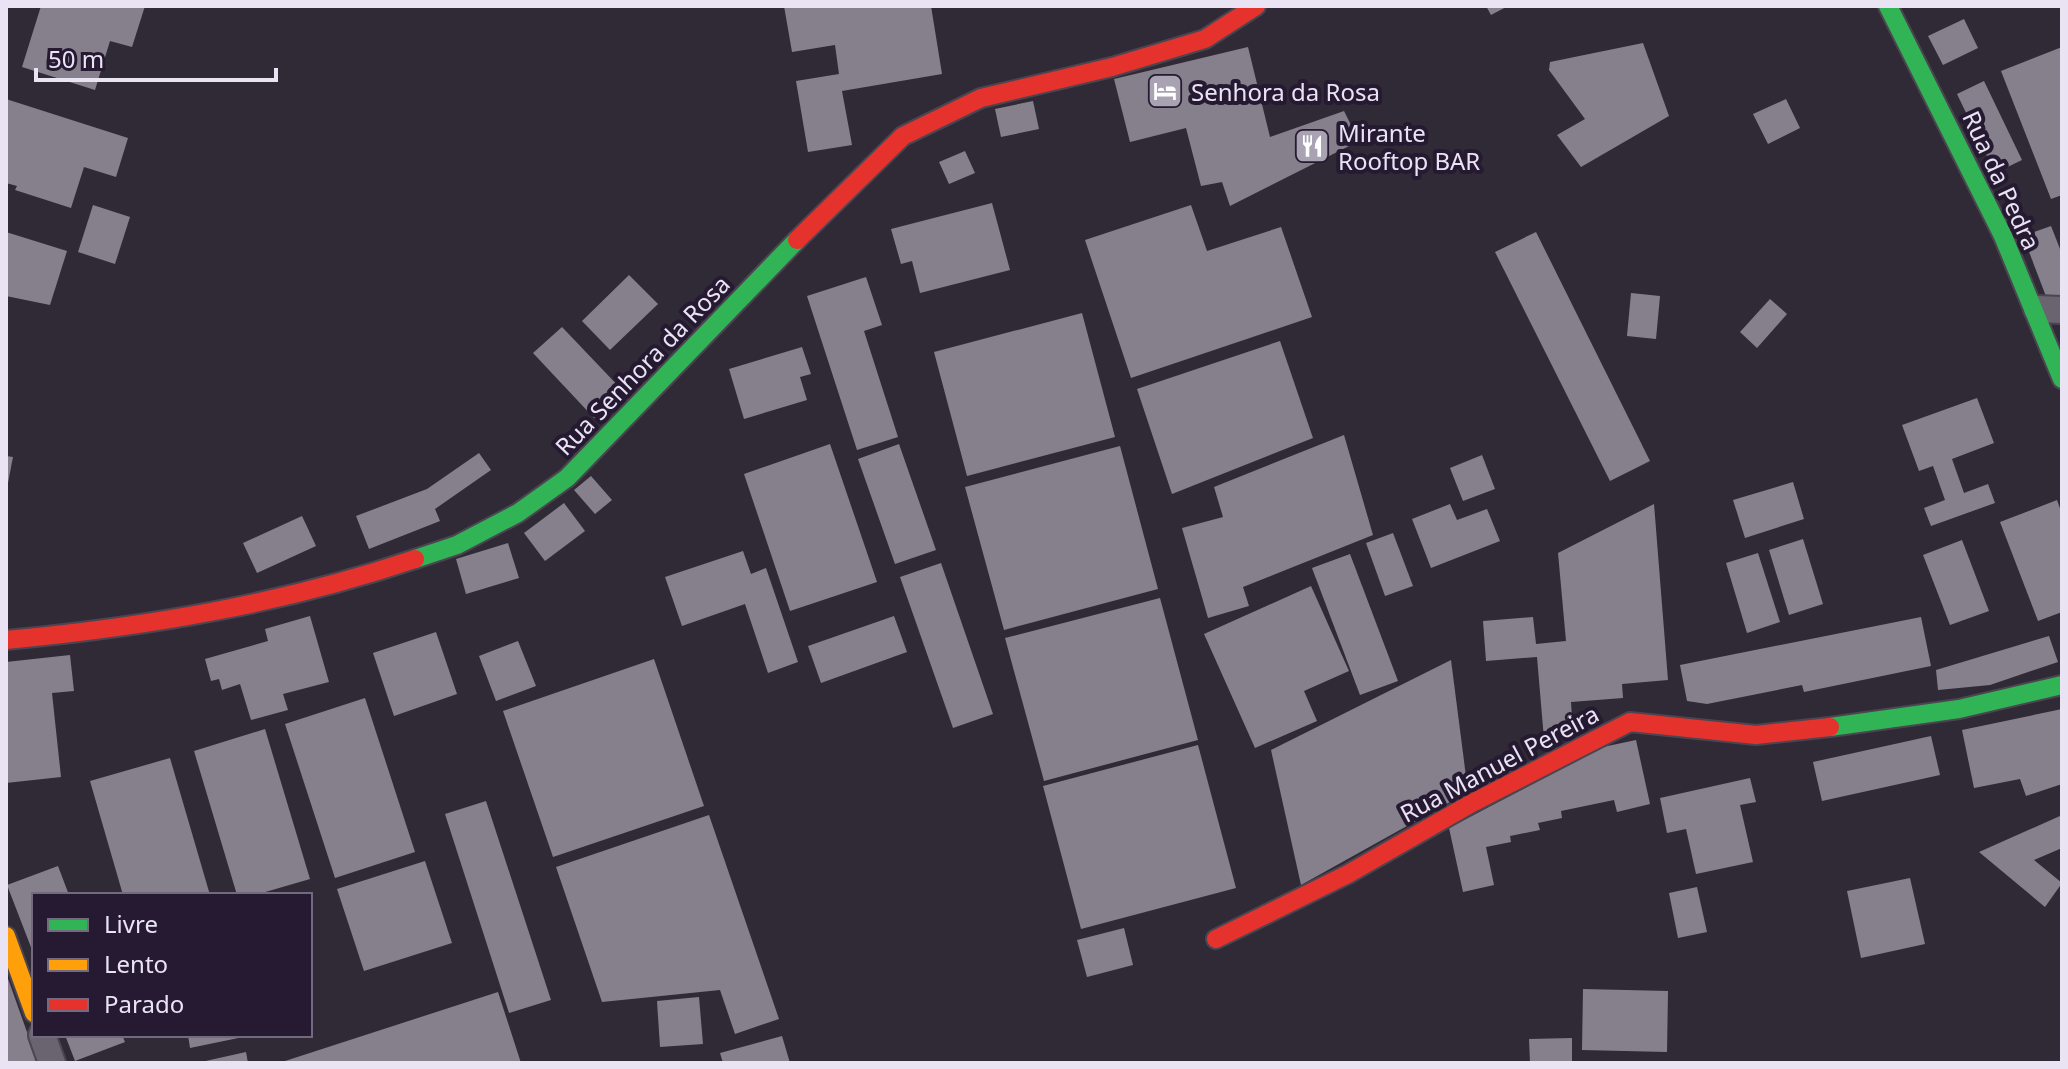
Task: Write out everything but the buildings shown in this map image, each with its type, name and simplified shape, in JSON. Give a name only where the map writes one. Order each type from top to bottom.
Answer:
[{"type":"street","name":"Rua Senhora da Rosa","points":[[6,640],[130,628],[259,602],[389,568],[457,545],[518,513],[567,478],[848,186],[903,136],[981,98],[1112,67],[1205,39],[1256,6]]},
{"type":"street","name":"Rua da Pedra","points":[[1888,6],[2049,310],[2062,379]]},
{"type":"street","name":"Rua Manuel Pereira","points":[[1216,939],[1348,874],[1472,803],[1630,722],[1756,735],[1784,734],[1959,709],[2062,685]]},
{"type":"street","points":[[6,936],[32,1008]]},
{"type":"street","points":[[43,1037],[52,1063]]},
{"type":"traffic: fast","points":[[1888,6],[2003,236],[2062,379]]},
{"type":"traffic: fast","points":[[415,559],[457,545],[518,513],[567,478],[797,240]]},
{"type":"traffic: fast","points":[[1830,727],[1959,709],[2062,685]]},
{"type":"traffic: slow","points":[[6,936],[32,1008]]},
{"type":"traffic: jam","points":[[797,240],[903,136],[981,98],[1112,67],[1205,39],[1256,6]]},
{"type":"traffic: jam","points":[[6,640],[213,612],[315,589],[415,559]]},
{"type":"traffic: jam","points":[[1216,939],[1348,874],[1472,803],[1630,722],[1756,735],[1830,727]]},
{"type":"place","name":"Senhora da Rosa","points":[[1165,91]]},
{"type":"place","name":"Mirante Rooftop BAR","points":[[1312,146]]}]
